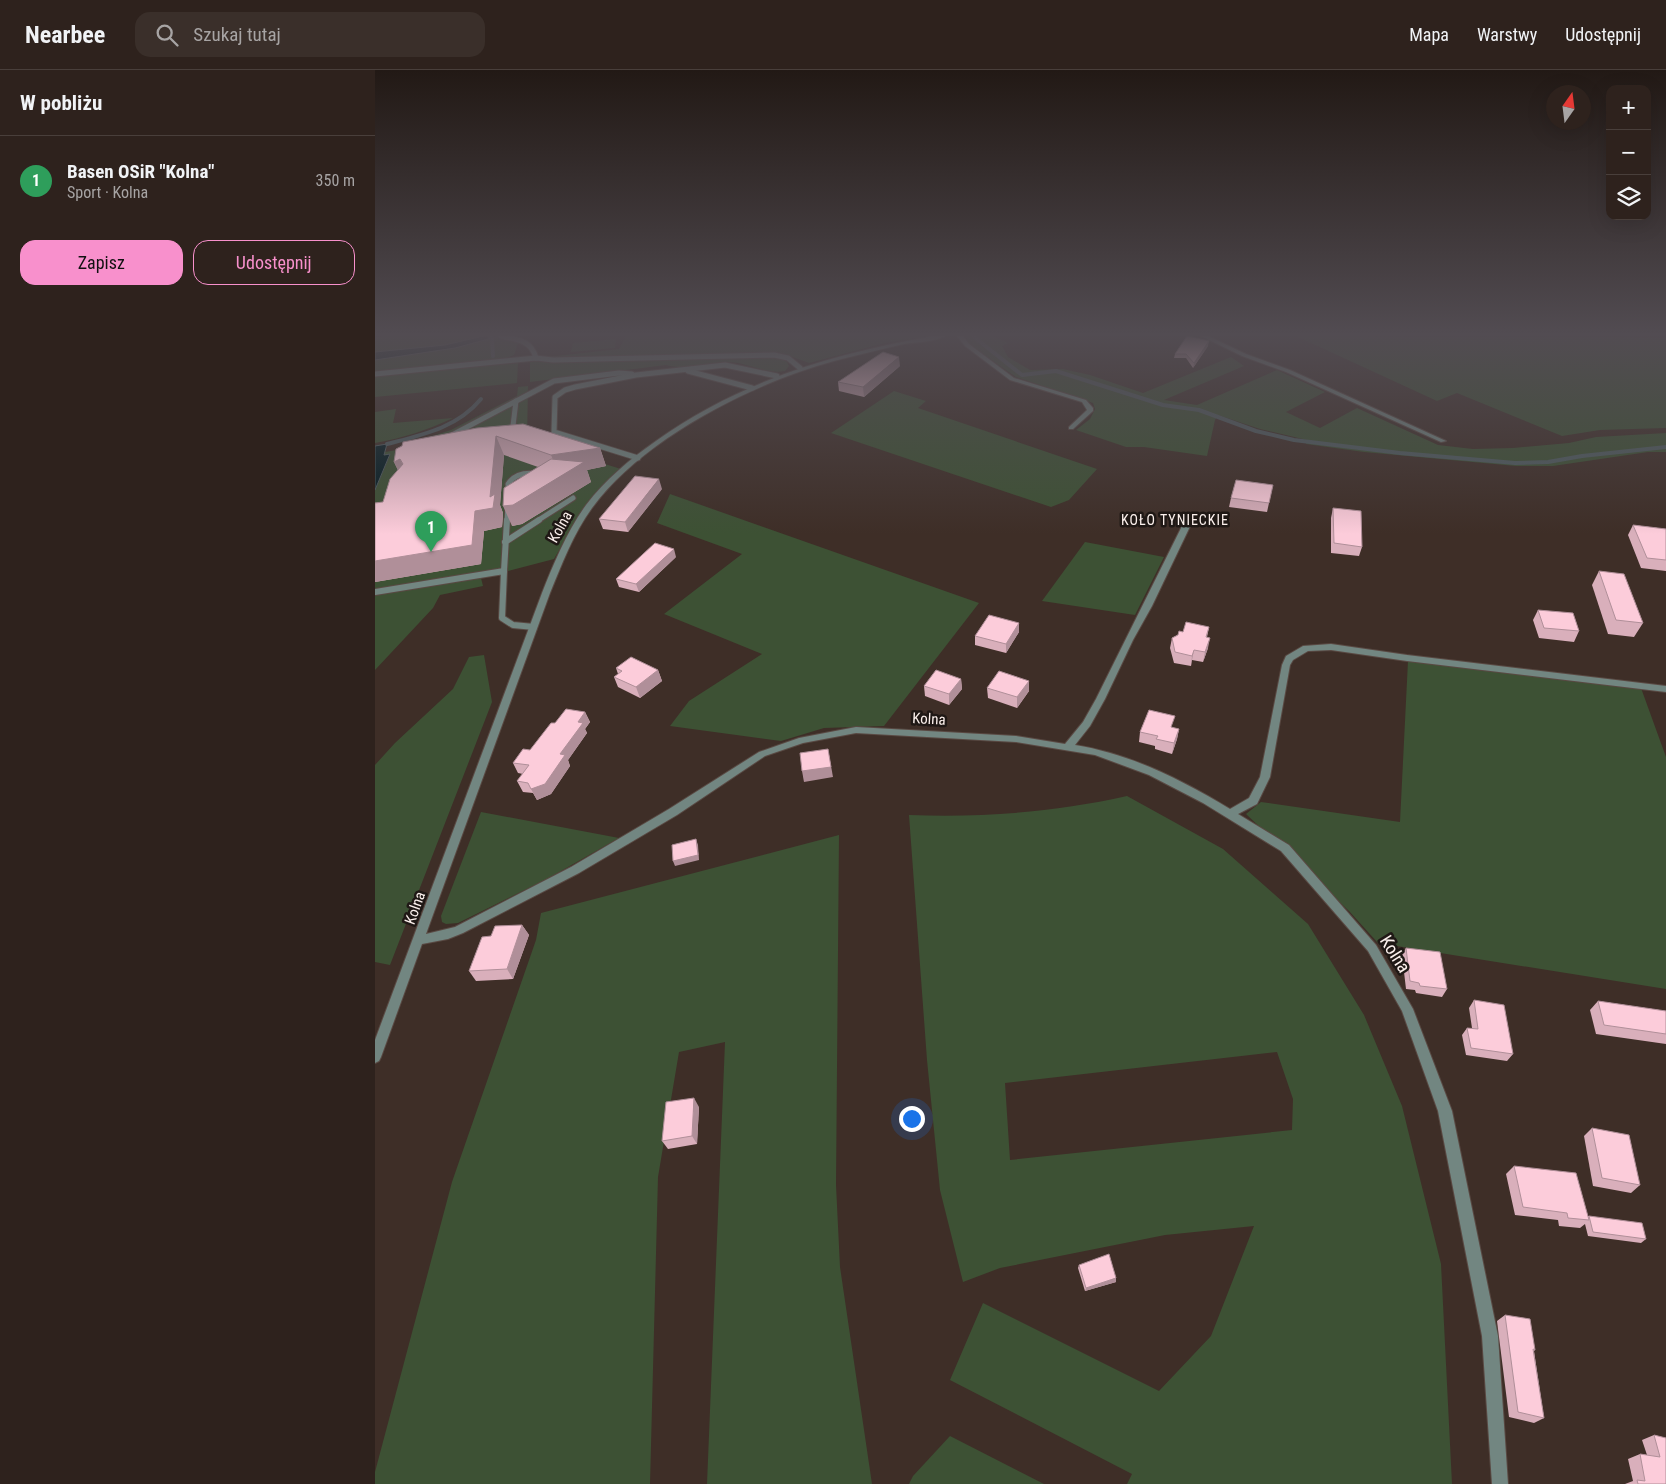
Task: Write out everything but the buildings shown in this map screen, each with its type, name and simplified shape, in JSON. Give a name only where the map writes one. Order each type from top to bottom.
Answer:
[{"type":"street","name":"Kolna","points":[[375,1057],[558,562],[572,534],[589,507],[615,478],[638,458],[691,420],[726,402]]},
{"type":"street","points":[[1071,428],[1090,411],[1084,402]]},
{"type":"street","points":[[1357,402],[1443,441]]},
{"type":"street","points":[[1068,747],[1081,733],[1104,694],[1126,644],[1149,604],[1169,558],[1191,516]]},
{"type":"street","points":[[1231,814],[1253,800],[1265,777],[1286,665],[1289,658],[1306,648],[1331,647],[1407,658],[1666,688]]},
{"type":"street","name":"Kolna","points":[[419,940],[459,930],[575,870],[673,812],[762,754],[802,740],[856,730],[1016,739],[1096,752],[1153,772],[1231,814],[1285,848],[1372,948],[1407,1009],[1445,1111],[1490,1336],[1500,1484]]},
{"type":"lane","points":[[445,439],[514,402]]},
{"type":"lane","points":[[504,436],[513,434],[516,402]]},
{"type":"lane","points":[[554,402],[554,432],[638,458]]},
{"type":"lane","points":[[534,627],[513,625],[502,618],[505,542],[509,497],[508,484],[514,476],[527,473],[538,473],[542,478],[541,482]]},
{"type":"lane","points":[[509,497],[517,491]]},
{"type":"lane","points":[[505,542],[573,498]]},
{"type":"lane","points":[[375,592],[504,571]]},
{"type":"green space","points":[[505,402],[528,402],[527,440],[621,469],[585,506],[554,559],[481,578],[483,586],[440,595],[433,608],[375,670],[375,490],[390,455],[384,455],[385,452],[397,450],[408,444],[451,430]]},
{"type":"green space","points":[[878,402],[925,402],[918,408],[1097,469],[1069,500],[1051,507],[831,433]]},
{"type":"green space","points":[[1090,402],[1177,402],[1197,405],[1204,402],[1306,402],[1286,412],[1320,428],[1357,408],[1438,445],[1473,449],[1513,448],[1569,443],[1596,437],[1666,433],[1666,452],[1648,452],[1553,466],[1516,466],[1364,452],[1306,444],[1307,440],[1260,429],[1218,415],[1215,420],[1207,456],[1144,447],[1126,447],[1076,430],[1090,419],[1095,409],[1093,403]]},
{"type":"green space","points":[[1479,402],[1666,402],[1666,428],[1600,430],[1562,436]]},
{"type":"green space","points":[[396,409],[393,423],[453,418],[415,433],[375,443],[375,412]]},
{"type":"green space","points":[[670,494],[979,603],[884,726],[824,728],[781,741],[670,726],[689,701],[762,654],[664,614],[742,554],[657,523]]},
{"type":"green space","points":[[1085,542],[1164,557],[1135,615],[1042,601]]},
{"type":"green space","points":[[484,655],[492,702],[390,965],[375,962],[375,765],[395,743],[453,689],[469,657]]},
{"type":"green space","points":[[1408,661],[1641,688],[1666,757],[1666,989],[1378,943],[1349,911],[1246,814],[1261,802],[1400,822]]},
{"type":"green space","points":[[1127,796],[1223,849],[1308,924],[1364,1015],[1402,1106],[1441,1264],[1452,1484],[1127,1484],[1132,1474],[950,1380],[983,1303],[1159,1391],[1211,1336],[1254,1226],[1165,1235],[1000,1268],[963,1282],[940,1190],[927,1060],[909,815],[991,815],[1046,810]],"holes":[[[1277,1052],[1293,1099],[1292,1130],[1010,1160],[1005,1083]]]},
{"type":"green space","points":[[481,812],[619,838],[547,879],[458,923],[446,924],[442,922],[441,916]]},
{"type":"green space","points":[[839,835],[836,1185],[840,1267],[872,1484],[707,1484],[725,1042],[679,1052],[658,1177],[650,1484],[375,1484],[375,1472],[452,1182],[536,940],[541,913]]},
{"type":"green space","points":[[950,1436],[1044,1484],[909,1484],[913,1476]]},
{"type":"water","points":[[387,444],[384,455],[390,454],[375,490],[375,446]]},
{"type":"waterway","points":[[387,444],[450,424],[472,409],[478,402]]},
{"type":"waterway","points":[[1154,402],[1199,410],[1256,431],[1294,440],[1400,453],[1515,463],[1548,462],[1582,456],[1666,447]]},
{"type":"place","name":"Basen OSiR \"Kolna\"","points":[[431,552]]},
{"type":"district","name":"KOŁO TYNIECKIE","points":[[1175,520]]}]
